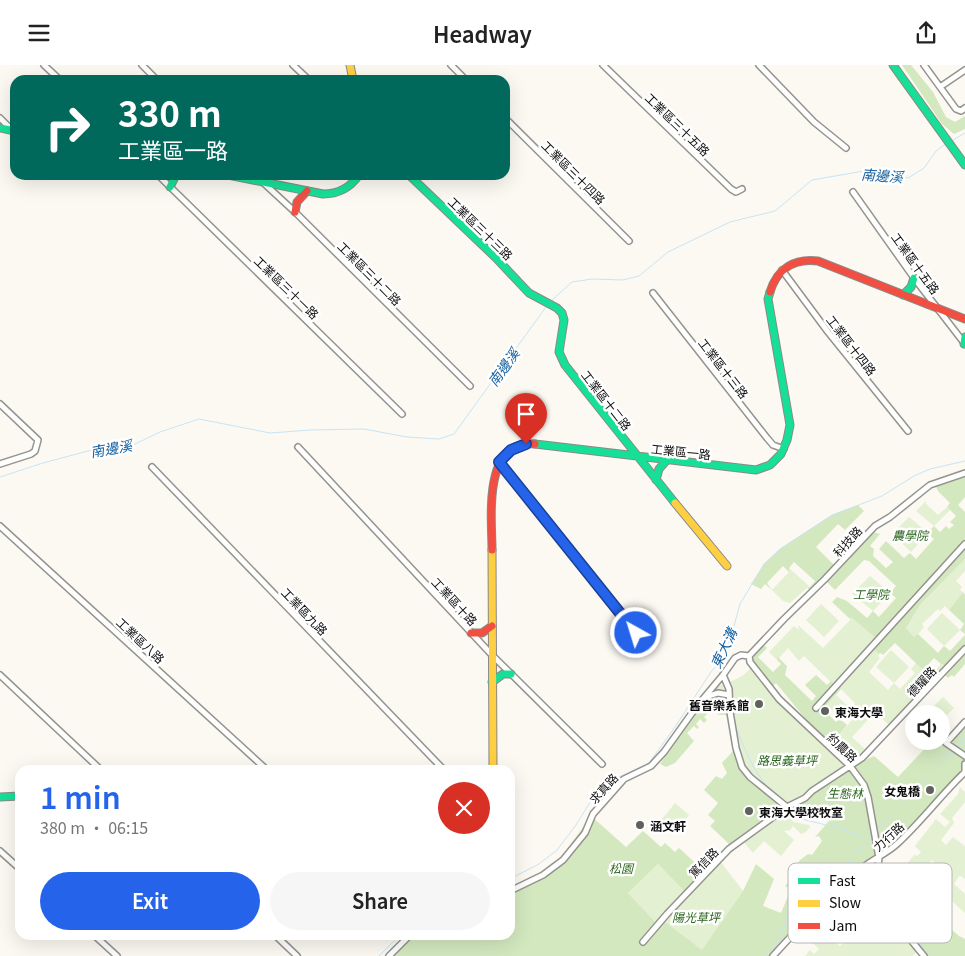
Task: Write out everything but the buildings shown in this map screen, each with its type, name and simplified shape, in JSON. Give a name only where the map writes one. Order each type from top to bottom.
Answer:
[{"type":"street","points":[[44,65],[55,75]]},
{"type":"street","points":[[142,65],[153,75]]},
{"type":"street","points":[[293,65],[304,75]]},
{"type":"street","points":[[451,65],[461,75]]},
{"type":"street","name":"工業區三十五路","points":[[603,65],[731,189],[736,192],[742,189]]},
{"type":"street","points":[[758,65],[814,122],[846,148]]},
{"type":"street","points":[[893,65],[965,165]]},
{"type":"street","points":[[924,65],[956,109],[961,111],[965,108]]},
{"type":"street","points":[[940,87],[965,70]]},
{"type":"street","points":[[0,118],[10,127]]},
{"type":"street","name":"工業區三十四路","points":[[510,123],[629,241]]},
{"type":"street","name":"工業區三十一路","points":[[163,180],[402,414]]},
{"type":"street","points":[[170,187],[174,180]]},
{"type":"street","points":[[249,180],[321,195],[333,194],[349,187],[355,180]]},
{"type":"street","name":"工業區三十二路","points":[[259,180],[470,386]]},
{"type":"street","name":"工業區三十三路","points":[[415,180],[496,258],[529,293],[556,308]]},
{"type":"street","points":[[294,212],[299,199],[307,191]]},
{"type":"street","name":"工業區十五路","points":[[853,192],[936,308],[965,344]]},
{"type":"street","points":[[782,270],[796,262],[810,259],[965,319]]},
{"type":"street","name":"工業區十四路","points":[[782,270],[828,332],[908,431]]},
{"type":"street","name":"工業區一路","points":[[499,462],[511,450],[526,444],[756,470],[768,467],[774,463],[784,449],[790,435],[790,425],[768,299],[773,282],[782,270]]},
{"type":"street","points":[[903,295],[911,287],[914,278]]},
{"type":"street","name":"工業區十三路","points":[[653,293],[767,438],[773,445],[784,449]]},
{"type":"street","name":"工業區十二路","points":[[556,308],[562,313],[564,320],[559,347],[562,359],[622,438],[634,450],[637,457],[726,566]]},
{"type":"street","points":[[965,337],[965,344]]},
{"type":"street","points":[[0,404],[38,441],[37,447],[31,454],[0,464]]},
{"type":"street","points":[[616,453],[622,438]]},
{"type":"street","name":"工業區十路","points":[[298,447],[492,655],[602,764]]},
{"type":"street","points":[[656,480],[659,469],[666,461]]},
{"type":"street","points":[[493,765],[492,491],[495,471],[499,462],[648,647]]},
{"type":"street","name":"工業區九路","points":[[152,467],[439,765]]},
{"type":"street","name":"科技路","points":[[749,656],[875,526],[890,517],[930,485],[965,473]]},
{"type":"street","name":"工業區八路","points":[[0,526],[262,765]]},
{"type":"street","points":[[816,708],[965,544]]},
{"type":"street","points":[[471,633],[482,633],[492,626]]},
{"type":"street","name":"德耀路","points":[[848,767],[862,758],[965,649]]},
{"type":"street","name":"求真路","points":[[515,889],[543,875],[563,860],[585,833],[592,821],[593,813],[624,779],[650,766],[664,752],[697,705],[738,656],[749,656]]},
{"type":"street","name":"約農路","points":[[749,656],[750,662],[779,699],[848,767],[867,793],[879,858]]},
{"type":"street","points":[[725,673],[729,689],[730,713],[736,748],[742,767],[750,777],[784,805]]},
{"type":"street","points":[[492,682],[503,674],[511,674]]},
{"type":"street","points":[[0,675],[96,765]]},
{"type":"street","points":[[705,697],[718,693],[729,695]]},
{"type":"street","points":[[965,722],[946,743],[965,756]]},
{"type":"street","name":"力行路","points":[[868,863],[879,858],[898,843],[965,772],[965,764]]},
{"type":"street","name":"篤信路","points":[[643,942],[729,849],[784,805],[805,798],[812,791],[848,767]]},
{"type":"street","points":[[0,797],[15,796]]},
{"type":"street","points":[[0,851],[15,864]]},
{"type":"street","points":[[878,863],[879,858]]},
{"type":"street","points":[[99,940],[117,956]]},
{"type":"street","points":[[280,940],[297,956]]},
{"type":"street","points":[[389,956],[405,940]]},
{"type":"street","name":"力行路","points":[[772,956],[788,940]]},
{"type":"street","points":[[913,943],[924,956]]},
{"type":"green space","points":[[902,65],[911,65],[933,92],[946,117],[955,122],[965,116],[965,129],[954,134],[942,124]]},
{"type":"green space","points":[[965,471],[965,497],[958,505],[965,512],[965,559],[920,605],[906,628],[914,637],[918,634],[938,653],[944,646],[950,651],[965,635],[965,664],[954,677],[952,675],[948,678],[942,673],[948,666],[941,664],[934,658],[923,670],[895,643],[883,655],[879,654],[871,647],[878,640],[852,618],[850,619],[832,602],[837,597],[847,601],[867,618],[873,611],[879,617],[896,598],[890,593],[896,586],[869,561],[864,560],[835,590],[825,580],[812,593],[807,587],[810,587],[815,581],[794,562],[789,568],[789,572],[783,566],[767,583],[772,590],[765,584],[761,589],[751,584],[764,564],[780,549],[832,515],[858,505],[864,511],[845,530],[838,524],[816,547],[836,567],[870,531],[880,534],[870,546],[874,549],[873,556],[886,568],[893,562],[879,549],[886,541],[904,558],[910,553],[916,559],[934,539],[927,533],[934,526],[940,532],[946,526],[949,529],[954,525],[950,522],[956,516],[947,507],[950,503],[938,491],[934,482]]},
{"type":"green space","points":[[926,501],[926,504],[938,515],[947,507],[950,510],[934,526],[916,511]]},
{"type":"green space","name":"農學院","points":[[909,517],[928,533],[911,552],[892,534]]},
{"type":"green space","points":[[965,559],[965,571],[956,581],[962,587],[960,590],[963,592],[949,610],[945,606],[940,611],[938,609],[922,624],[924,627],[915,638],[906,628],[920,605]]},
{"type":"green space","points":[[789,568],[809,586],[790,603],[783,601],[772,590],[789,572]]},
{"type":"green space","name":"工學院","points":[[870,576],[890,593],[873,611],[852,594]]},
{"type":"green space","points":[[963,592],[965,595],[965,634],[960,630],[964,624],[949,610]]},
{"type":"green space","points":[[821,604],[839,621],[824,637],[806,620]]},
{"type":"green space","points":[[942,613],[960,630],[944,646],[927,629]]},
{"type":"green space","points":[[852,618],[878,640],[872,647],[879,654],[880,658],[869,672],[888,690],[894,683],[900,689],[915,673],[911,669],[916,663],[929,676],[941,664],[949,666],[912,705],[905,705],[905,712],[891,727],[875,712],[852,737],[868,752],[862,758],[841,738],[833,742],[859,712],[853,706],[855,703],[841,689],[840,682],[836,687],[804,656],[799,661],[788,648],[777,660],[769,652],[794,626],[799,630],[798,625],[823,648]]},
{"type":"green space","points":[[763,644],[767,648],[758,657],[773,672],[781,664],[777,660],[778,657],[787,666],[785,675],[812,701],[816,696],[805,685],[816,675],[827,685],[831,681],[836,686],[840,682],[841,689],[823,709],[836,722],[840,719],[847,725],[833,742],[826,735],[823,739],[804,719],[776,683],[771,688],[752,663],[754,656]]},
{"type":"green space","points":[[891,650],[909,667],[894,683],[876,667]]},
{"type":"green space","name":"路思義草坪","points":[[752,663],[777,695],[823,739],[847,768],[800,807],[832,810],[829,815],[799,811],[793,817],[793,822],[809,825],[810,827],[801,834],[793,826],[790,830],[784,831],[794,840],[781,856],[764,841],[753,853],[742,840],[783,810],[760,788],[733,751],[726,715],[717,686],[743,676]]},
{"type":"green space","points":[[717,686],[726,715],[719,715],[712,709],[704,717],[707,720],[704,723],[700,719],[696,724],[699,727],[697,729],[694,726],[687,733],[694,741],[675,763],[666,767],[660,764],[700,704]]},
{"type":"green space","points":[[836,695],[850,708],[841,719],[827,705]]},
{"type":"green space","points":[[943,697],[954,708],[950,712],[950,705],[935,705]]},
{"type":"green space","name":"生態林","points":[[965,722],[965,752],[962,778],[922,821],[871,863],[798,863],[808,854],[812,855],[822,841],[819,836],[815,837],[830,820],[829,815],[832,810],[791,805],[847,768],[874,756],[898,777],[923,750],[950,750],[950,739]]},
{"type":"green space","name":"松園","points":[[733,751],[760,788],[784,810],[742,840],[735,849],[686,893],[658,864],[628,893],[655,922],[660,918],[702,950],[743,891],[756,864],[774,879],[763,906],[781,913],[788,896],[788,941],[773,956],[391,956],[407,940],[515,940],[515,892],[544,878],[591,816],[626,847],[643,831],[661,847],[665,843],[675,852],[679,848],[704,871],[729,844],[710,826],[715,821],[708,815],[718,803],[704,790],[716,776],[722,779],[727,773],[722,763]]},
{"type":"green space","points":[[960,787],[965,792],[965,802],[952,818],[954,823],[941,840],[946,845],[953,837],[965,846],[965,879],[959,876],[954,884],[965,894],[965,913],[952,901],[952,863],[935,863],[932,860],[930,863],[908,863],[914,855],[917,856],[921,852],[915,846],[936,819],[945,827],[950,822],[940,814],[958,794]]},
{"type":"green space","points":[[675,803],[689,815],[672,835],[659,823]]},
{"type":"green space","points":[[879,858],[880,863],[872,863]]},
{"type":"green space","name":"陽光草坪","points":[[720,861],[743,891],[702,951],[660,918],[655,923],[628,893],[658,864],[686,893]]},
{"type":"green space","points":[[952,930],[965,939],[965,956],[924,956],[914,943],[952,943]]},
{"type":"green space","points":[[812,943],[837,943],[840,946],[843,943],[913,943],[918,950],[913,956],[805,956],[810,950],[814,954],[819,949]]},
{"type":"waterway","name":"南邊溪","points":[[951,141],[965,133]]},
{"type":"waterway","name":"南邊溪","points":[[550,302],[572,282],[592,279],[623,280],[639,276],[668,252],[730,222],[775,211],[812,180],[864,171],[908,178],[924,168],[936,151],[947,143]]},
{"type":"waterway","name":"南邊溪","points":[[0,477],[88,451],[129,447],[160,432],[199,419],[270,433],[364,429],[407,437],[439,439],[454,434],[546,307]]},
{"type":"waterway","name":"東大溝","points":[[515,876],[539,864],[557,850],[576,825],[600,786],[649,763],[719,663],[731,637],[740,604],[764,564],[780,549],[832,515],[882,496],[914,476],[930,469],[965,461]]},
{"type":"waterway","name":"東大溝","points":[[719,663],[724,669]]},
{"type":"waterway","points":[[726,672],[733,689],[732,697]]},
{"type":"waterway","points":[[734,722],[754,768],[771,791]]},
{"type":"waterway","points":[[955,748],[965,738]]},
{"type":"waterway","points":[[876,831],[952,751]]},
{"type":"waterway","points":[[788,809],[797,818],[839,828],[862,837]]},
{"type":"waterway","points":[[848,863],[873,834]]},
{"type":"waterway","points":[[765,956],[776,947],[788,916]]},
{"type":"waterway","name":"東大溝","points":[[379,956],[395,940]]},
{"type":"waterway","points":[[919,943],[934,956]]},
{"type":"traffic: fast","points":[[893,65],[965,165]]},
{"type":"traffic: fast","points":[[0,128],[10,130]]},
{"type":"traffic: fast","points":[[170,187],[174,180]]},
{"type":"traffic: fast","points":[[253,180],[323,194],[334,193],[344,189],[355,180]]},
{"type":"traffic: fast","points":[[414,180],[496,258],[529,293],[557,308],[562,313],[564,320],[559,352],[565,365],[675,503]]},
{"type":"traffic: fast","points":[[903,295],[911,287],[914,278]]},
{"type":"traffic: fast","points":[[535,444],[756,470],[770,465],[781,454],[787,440],[790,425],[768,299],[770,292]]},
{"type":"traffic: fast","points":[[964,344],[965,337]]},
{"type":"traffic: fast","points":[[656,480],[659,469],[666,461]]},
{"type":"traffic: fast","points":[[492,682],[503,674],[511,674]]},
{"type":"traffic: fast","points":[[0,797],[15,796]]},
{"type":"traffic: slow","points":[[350,65],[352,75]]},
{"type":"traffic: slow","points":[[675,503],[727,566]]},
{"type":"traffic: slow","points":[[492,550],[493,765]]},
{"type":"traffic: jam","points":[[295,212],[297,202],[307,191]]},
{"type":"traffic: jam","points":[[770,292],[777,277],[794,263],[818,261],[965,319]]},
{"type":"traffic: jam","points":[[492,550],[492,501],[498,467],[506,454],[518,446],[535,444]]},
{"type":"traffic: jam","points":[[471,633],[482,633],[492,626]]},
{"type":"place","name":"舊音樂系館","points":[[759,704]]},
{"type":"place","name":"東海大學","points":[[825,711]]},
{"type":"place","name":"女鬼橋","points":[[930,790]]},
{"type":"place","name":"東海大學校牧室","points":[[749,811]]},
{"type":"place","name":"涵文軒","points":[[640,825]]},
{"type":"route","points":[[526,444],[511,450],[499,462],[636,633]]}]
